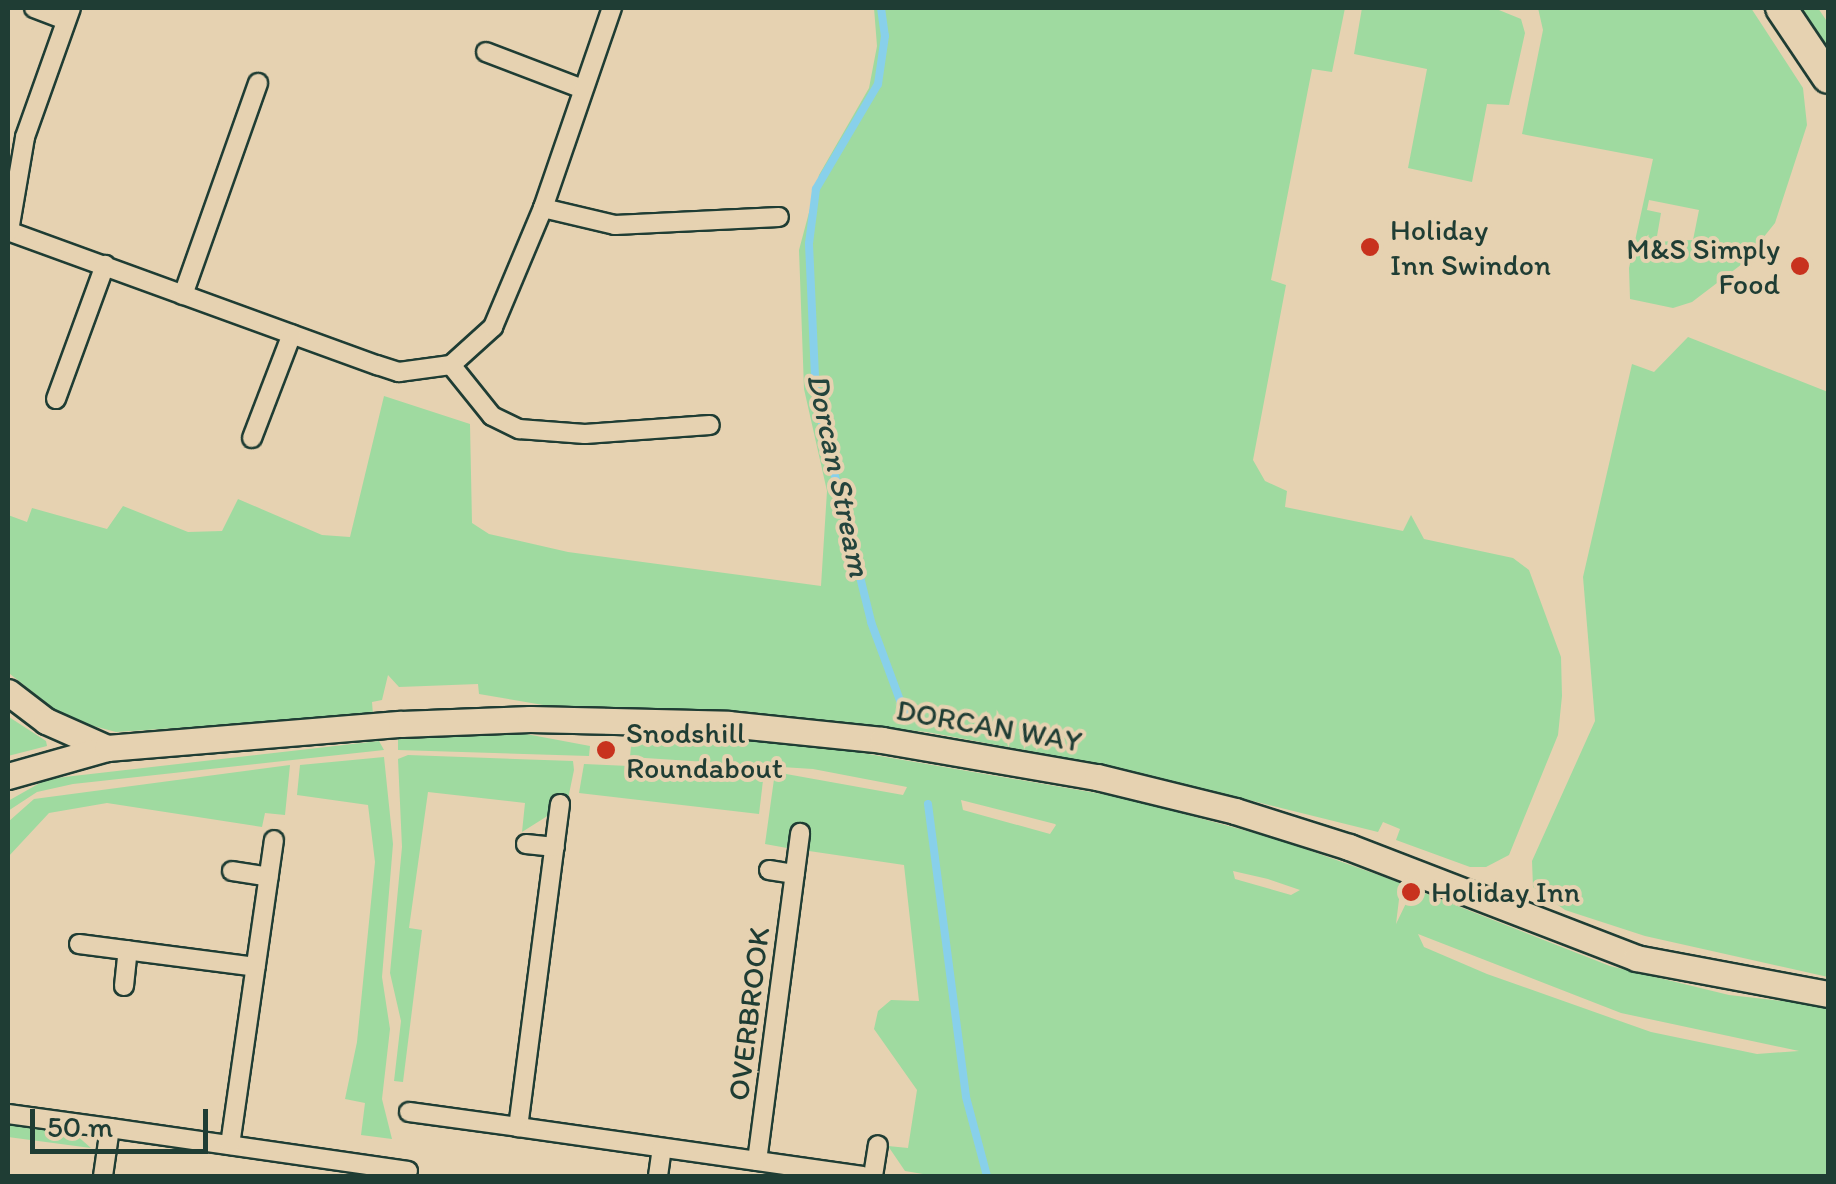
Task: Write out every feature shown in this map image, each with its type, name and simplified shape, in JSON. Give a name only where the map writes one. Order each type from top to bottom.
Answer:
[{"type":"main road","points":[[1781,8],[1828,78]]},
{"type":"main road","name":"DORCAN WAY","points":[[8,692],[46,721],[107,748]]},
{"type":"main road","name":"DORCAN WAY","points":[[8,776],[107,748],[530,719],[728,724],[882,740],[1097,777],[1236,811],[1368,854],[1636,958],[1828,994]]},
{"type":"street","points":[[34,8],[68,14],[26,137],[8,231],[398,372],[451,365],[493,328],[542,208],[612,8]]},
{"type":"street","points":[[486,52],[583,90]]},
{"type":"street","points":[[183,294],[258,84]]},
{"type":"street","points":[[542,208],[615,225],[779,217]]},
{"type":"street","points":[[56,400],[106,265]]},
{"type":"street","points":[[252,438],[292,334]]},
{"type":"street","points":[[451,365],[492,416],[519,429],[586,434],[710,426]]},
{"type":"street","points":[[518,1127],[560,804]]},
{"type":"street","name":"OVERBROOK","points":[[757,1161],[800,833]]},
{"type":"street","points":[[230,1145],[274,840]]},
{"type":"street","points":[[526,844],[555,847]]},
{"type":"street","points":[[768,870],[795,874]]},
{"type":"street","points":[[232,871],[269,877]]},
{"type":"street","points":[[79,944],[256,967]]},
{"type":"street","points":[[124,986],[128,950]]},
{"type":"street","points":[[409,1112],[863,1176]]},
{"type":"street","points":[[8,1114],[230,1145],[349,1170],[408,1171]]},
{"type":"street","points":[[103,1176],[110,1128]]},
{"type":"street","points":[[874,1176],[878,1145]]},
{"type":"street","points":[[658,1176],[662,1148]]},
{"type":"green space","points":[[874,8],[1345,8],[1332,72],[1312,69],[1271,280],[1286,285],[1253,460],[1265,481],[1287,491],[1285,507],[1403,531],[1411,515],[1424,539],[1513,558],[1529,570],[1561,657],[1562,696],[1558,735],[1509,855],[1486,867],[1470,867],[1396,840],[1400,829],[1383,822],[1378,832],[1120,768],[927,732],[730,712],[549,706],[479,694],[478,684],[399,687],[388,675],[382,700],[372,702],[373,715],[116,732],[67,719],[10,674],[8,515],[27,522],[32,508],[107,529],[123,506],[188,532],[222,531],[238,499],[322,535],[350,537],[384,396],[470,424],[472,523],[489,534],[568,552],[821,586],[827,491],[804,389],[799,250],[819,175],[869,88],[877,46]]},
{"type":"green space","points":[[1362,8],[1494,8],[1521,19],[1525,33],[1509,105],[1487,104],[1472,182],[1408,168],[1427,69],[1354,54]]},
{"type":"green space","points":[[1538,8],[1751,8],[1803,88],[1807,125],[1775,223],[1742,264],[1692,302],[1673,308],[1630,299],[1629,268],[1653,159],[1522,134],[1543,30]],"holes":[[[1649,200],[1699,210],[1693,240],[1656,242],[1661,213],[1647,210]]]},
{"type":"green space","points":[[1799,8],[1818,8],[1828,23],[1828,53]]},
{"type":"green space","points":[[1688,337],[1828,392],[1828,977],[1645,936],[1565,910],[1533,887],[1532,861],[1595,721],[1583,577],[1632,364],[1654,372]]},
{"type":"green space","points":[[9,717],[46,741],[47,746],[8,756]]},
{"type":"green space","points":[[526,734],[590,746],[589,756],[398,750],[398,739]]},
{"type":"green space","points":[[696,737],[833,748],[1125,798],[1280,840],[1401,883],[1396,924],[1409,897],[1417,900],[1422,892],[1610,966],[1729,995],[1828,1006],[1828,1176],[935,1176],[905,1171],[888,1146],[908,1148],[917,1090],[874,1029],[878,1011],[891,1000],[919,1001],[904,865],[809,851],[811,829],[791,826],[787,848],[765,844],[775,772],[903,795],[907,787],[813,769],[630,757],[631,746]],"holes":[[[961,800],[1055,824],[1056,825],[1050,834],[963,810]],[[1233,871],[1300,890],[1291,895],[1235,879]],[[1418,934],[1621,1013],[1799,1051],[1757,1054],[1651,1032],[1487,974],[1424,947]]]},
{"type":"green space","points":[[379,741],[384,750],[73,784],[37,792],[8,811],[8,801],[47,779]]},
{"type":"green space","points":[[408,755],[573,761],[574,770],[568,799],[552,796],[549,815],[522,832],[525,803],[428,792],[409,928],[422,930],[403,1082],[394,1081],[401,1021],[390,973],[402,847],[398,759]]},
{"type":"green space","points":[[384,757],[393,844],[382,977],[390,1029],[382,1099],[392,1139],[361,1135],[365,1103],[345,1099],[357,1042],[375,862],[368,805],[297,795],[300,765]]},
{"type":"green space","points":[[584,764],[764,772],[759,814],[579,793]]},
{"type":"green space","points":[[290,765],[285,815],[265,813],[262,827],[107,803],[49,813],[8,857],[8,822],[34,799]]},
{"type":"green space","points":[[9,1124],[75,1134],[91,1148],[8,1137]]},
{"type":"waterway","name":"Dorcan Stream","points":[[881,8],[885,36],[878,84],[816,189],[809,244],[816,399],[871,622],[905,714]]},
{"type":"waterway","name":"Dorcan Stream","points":[[928,804],[966,1097],[987,1176]]},
{"type":"place","name":"Holiday Inn Swindon","points":[[1370,247]]},
{"type":"place","name":"M&S Simply Food","points":[[1800,266]]},
{"type":"place","name":"Snodshill Roundabout","points":[[606,750]]},
{"type":"place","name":"Holiday Inn","points":[[1411,892]]}]
